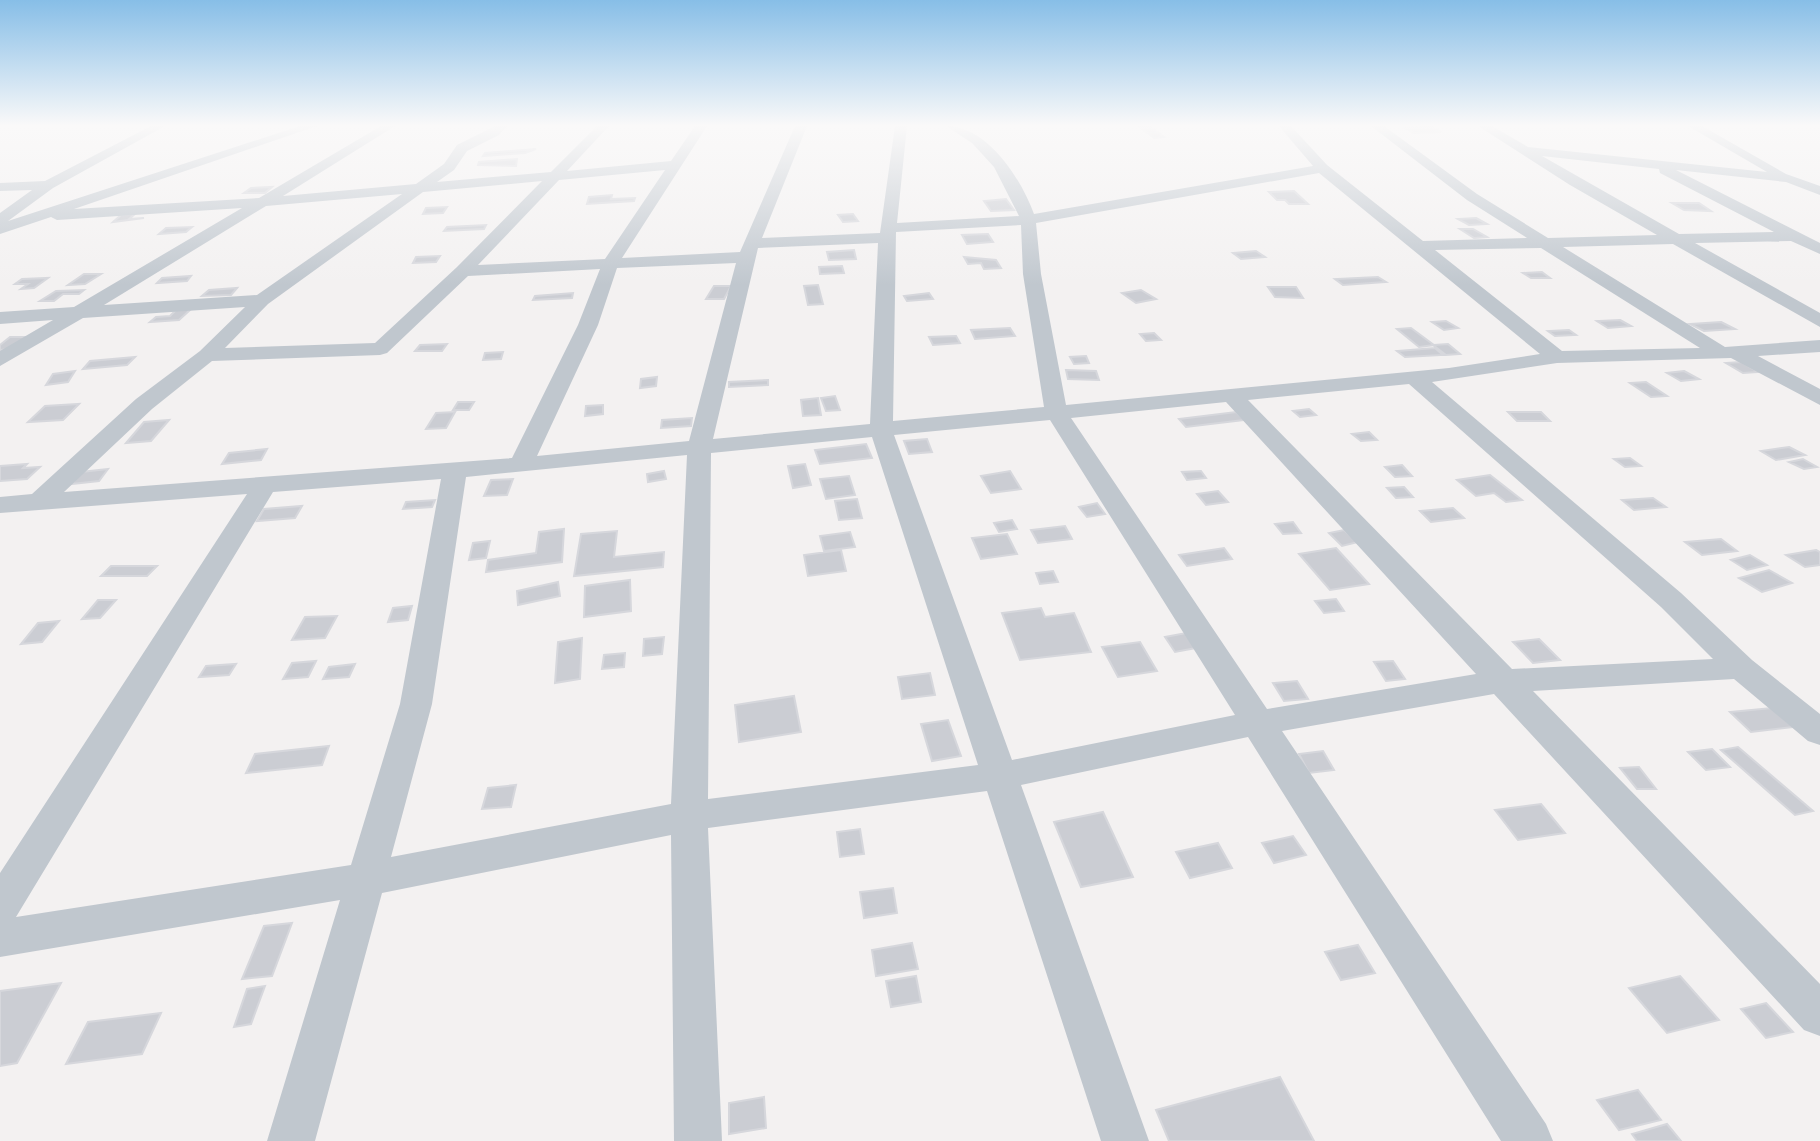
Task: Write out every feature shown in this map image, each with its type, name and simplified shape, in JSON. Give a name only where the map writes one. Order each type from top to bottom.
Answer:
[{"type":"street","points":[[0,219],[59,179]]},
{"type":"street","points":[[0,229],[153,179]]},
{"type":"street","points":[[0,360],[303,179]]},
{"type":"street","points":[[39,501],[135,412],[207,355],[262,300],[432,179]]},
{"type":"street","points":[[0,247],[63,210],[267,202],[522,179]]},
{"type":"street","points":[[207,355],[380,349],[464,271],[553,179]]},
{"type":"street","points":[[522,463],[588,325],[610,264],[666,179]]},
{"type":"street","points":[[698,1141],[689,816],[699,448],[749,250],[778,179]]},
{"type":"street","points":[[894,179],[888,233],[881,430],[1125,1141]]},
{"type":"street","points":[[1006,179],[1028,220],[1031,270],[1056,412],[1529,1141]]},
{"type":"street","points":[[464,271],[610,264],[1028,220],[1258,179]]},
{"type":"street","points":[[1336,179],[1557,357]]},
{"type":"street","points":[[1449,179],[1543,242],[1728,352],[1820,398]]},
{"type":"street","points":[[1573,179],[1670,238],[1820,321]]},
{"type":"street","points":[[1682,179],[1790,236],[1820,248]]},
{"type":"street","points":[[1791,179],[1820,191]]},
{"type":"street","points":[[0,187],[48,185]]},
{"type":"street","points":[[1419,246],[1790,236]]},
{"type":"street","points":[[0,318],[262,300]]},
{"type":"street","points":[[2,507],[39,501],[455,471],[1233,397],[1415,378],[1557,357],[1728,352],[1820,346]]},
{"type":"street","points":[[1415,378],[1671,600],[1741,668],[1820,732]]},
{"type":"street","points":[[1233,397],[1820,1016]]},
{"type":"street","points":[[290,1141],[416,704],[455,471]]},
{"type":"street","points":[[0,907],[267,483]]},
{"type":"street","points":[[0,938],[366,879],[689,816],[1000,776],[1258,723],[1502,681],[1741,668]]},
{"type":"building","points":[[272,187],[265,193],[244,193],[251,188]]},
{"type":"building","points":[[1294,191],[1308,204],[1289,204],[1285,200],[1277,200],[1269,192]]},
{"type":"building","points":[[612,195],[611,199],[635,198],[634,201],[587,204],[589,197]]},
{"type":"building","points":[[1006,199],[1014,210],[991,211],[984,201]]},
{"type":"building","points":[[1672,203],[1699,203],[1711,211],[1684,210]]},
{"type":"building","points":[[447,207],[443,213],[423,214],[426,208]]},
{"type":"building","points":[[135,214],[129,219],[144,218],[113,222],[121,215]]},
{"type":"building","points":[[853,214],[858,221],[843,222],[838,215]]},
{"type":"building","points":[[1476,218],[1487,224],[1469,225],[1458,219]]},
{"type":"building","points":[[486,225],[484,229],[444,231],[447,227]]},
{"type":"building","points":[[192,227],[186,232],[159,234],[166,228]]},
{"type":"building","points":[[1460,229],[1473,229],[1487,237],[1474,238]]},
{"type":"building","points":[[988,234],[993,242],[967,244],[962,235]]},
{"type":"building","points":[[854,250],[856,259],[829,260],[827,252]]},
{"type":"building","points":[[1256,251],[1265,257],[1241,259],[1233,253]]},
{"type":"building","points":[[440,256],[436,262],[413,263],[416,257]]},
{"type":"building","points":[[964,257],[996,260],[1001,268],[984,269],[981,263],[968,264]]},
{"type":"building","points":[[842,266],[844,273],[820,274],[819,267]]},
{"type":"building","points":[[1542,272],[1550,278],[1531,278],[1523,273]]},
{"type":"building","points":[[84,274],[101,274],[85,284],[68,285]]},
{"type":"building","points":[[191,276],[187,281],[157,283],[162,278]]},
{"type":"building","points":[[1378,277],[1386,282],[1343,285],[1335,279]]},
{"type":"building","points":[[48,278],[34,288],[21,289],[28,284],[15,284],[22,279]]},
{"type":"building","points":[[818,285],[823,304],[808,305],[804,286]]},
{"type":"building","points":[[714,286],[731,286],[724,299],[706,299]]},
{"type":"building","points":[[1268,287],[1296,287],[1303,298],[1275,297]]},
{"type":"building","points":[[237,288],[231,295],[202,296],[209,290]]},
{"type":"building","points":[[84,290],[79,294],[63,294],[54,301],[40,301],[56,291]]},
{"type":"building","points":[[1141,290],[1156,299],[1136,303],[1122,293]]},
{"type":"building","points":[[573,293],[572,298],[533,300],[535,296]]},
{"type":"building","points":[[929,293],[933,299],[907,301],[904,296]]},
{"type":"building","points":[[176,310],[190,310],[179,320],[150,322],[156,317],[170,316]]},
{"type":"building","points":[[1620,320],[1631,326],[1608,328],[1597,321]]},
{"type":"building","points":[[1446,321],[1458,328],[1444,330],[1432,322]]},
{"type":"building","points":[[1721,322],[1735,329],[1704,331],[1690,324]]},
{"type":"building","points":[[1010,328],[1015,336],[975,339],[971,330]]},
{"type":"building","points":[[1411,328],[1434,345],[1419,347],[1397,329]]},
{"type":"building","points":[[1569,330],[1576,335],[1555,336],[1548,331]]},
{"type":"building","points":[[1154,333],[1161,340],[1146,341],[1140,334]]},
{"type":"building","points":[[956,336],[960,343],[933,345],[929,337]]},
{"type":"building","points":[[10,337],[28,337],[11,349],[0,350],[0,345]]},
{"type":"building","points":[[447,344],[442,351],[415,351],[420,345]]},
{"type":"building","points":[[1448,344],[1460,354],[1446,355],[1433,345]]},
{"type":"building","points":[[1435,348],[1443,355],[1405,357],[1397,351]]},
{"type":"building","points":[[503,352],[501,359],[483,360],[485,353]]},
{"type":"building","points":[[1086,356],[1089,363],[1074,364],[1070,357]]},
{"type":"building","points":[[135,357],[127,365],[83,369],[90,361]]},
{"type":"building","points":[[1741,362],[1758,372],[1743,373],[1726,363]]},
{"type":"building","points":[[1066,370],[1096,371],[1099,380],[1068,379]]},
{"type":"building","points":[[75,371],[68,382],[46,385],[53,374]]},
{"type":"building","points":[[1684,371],[1699,379],[1681,381],[1667,373]]},
{"type":"building","points":[[657,377],[656,386],[640,388],[641,379]]},
{"type":"building","points":[[768,380],[768,385],[729,387],[729,382]]},
{"type":"building","points":[[1646,382],[1667,396],[1651,397],[1630,383]]},
{"type":"building","points":[[835,396],[840,410],[826,411],[821,398]]},
{"type":"building","points":[[818,398],[821,415],[803,416],[801,400]]},
{"type":"building","points":[[458,402],[474,402],[469,410],[453,410]]},
{"type":"building","points":[[79,404],[63,420],[28,422],[45,406]]},
{"type":"building","points":[[603,405],[603,414],[585,416],[586,406]]},
{"type":"building","points":[[1309,409],[1316,415],[1300,417],[1293,411]]},
{"type":"building","points":[[455,412],[446,428],[426,429],[436,413]]},
{"type":"building","points":[[1236,412],[1244,420],[1186,427],[1179,419]]},
{"type":"building","points":[[1508,412],[1541,412],[1550,421],[1517,421]]},
{"type":"building","points":[[692,418],[691,426],[661,428],[662,420]]},
{"type":"building","points":[[169,420],[151,441],[126,443],[144,422]]},
{"type":"building","points":[[1369,432],[1377,440],[1361,441],[1352,434]]},
{"type":"building","points":[[927,439],[932,452],[909,454],[904,441]]},
{"type":"building","points":[[866,444],[872,458],[820,464],[815,450]]},
{"type":"building","points":[[1789,447],[1805,455],[1776,460],[1761,451]]},
{"type":"building","points":[[267,449],[261,460],[222,464],[229,453]]},
{"type":"building","points":[[1630,458],[1641,466],[1625,467],[1614,459]]},
{"type":"building","points":[[1803,459],[1817,467],[1804,469],[1789,462]]},
{"type":"building","points":[[27,464],[23,468],[40,467],[27,479],[0,481],[0,466]]},
{"type":"building","points":[[805,464],[811,485],[793,488],[788,466]]},
{"type":"building","points":[[1402,465],[1412,476],[1395,477],[1385,467]]},
{"type":"building","points":[[108,469],[99,481],[72,484],[81,472]]},
{"type":"building","points":[[664,471],[666,479],[648,482],[647,474]]},
{"type":"building","points":[[1010,471],[1021,489],[991,493],[981,476]]},
{"type":"building","points":[[1201,471],[1206,478],[1187,480],[1182,472]]},
{"type":"building","points":[[1490,475],[1522,500],[1506,502],[1494,493],[1476,496],[1457,480]]},
{"type":"building","points":[[849,476],[855,495],[826,499],[820,479]]},
{"type":"building","points":[[513,479],[507,495],[484,496],[491,480]]},
{"type":"building","points":[[1404,487],[1413,497],[1396,498],[1387,488]]},
{"type":"building","points":[[1218,491],[1228,502],[1206,505],[1197,494]]},
{"type":"building","points":[[1653,498],[1666,507],[1634,510],[1622,500]]},
{"type":"building","points":[[857,499],[862,518],[839,520],[835,501]]},
{"type":"building","points":[[435,500],[432,507],[403,509],[406,502]]},
{"type":"building","points":[[1097,503],[1105,514],[1087,517],[1079,507]]},
{"type":"building","points":[[302,506],[295,518],[257,521],[264,509]]},
{"type":"building","points":[[1453,508],[1464,518],[1431,522],[1420,511]]},
{"type":"building","points":[[1012,520],[1017,529],[999,532],[994,523]]},
{"type":"building","points":[[1293,522],[1301,533],[1283,534],[1275,524]]},
{"type":"building","points":[[1065,526],[1072,539],[1038,543],[1031,530]]},
{"type":"building","points":[[564,529],[562,562],[486,572],[488,560],[536,553],[539,532]]},
{"type":"building","points":[[1344,530],[1358,542],[1342,546],[1329,533]]},
{"type":"building","points":[[617,531],[614,557],[664,552],[663,567],[574,576],[581,534]]},
{"type":"building","points":[[850,532],[855,547],[824,551],[820,536]]},
{"type":"building","points":[[1007,534],[1017,554],[981,559],[972,538]]},
{"type":"building","points":[[1721,539],[1737,551],[1702,555],[1685,542]]},
{"type":"building","points":[[490,541],[486,558],[469,560],[473,543]]},
{"type":"building","points":[[1224,548],[1232,559],[1187,566],[1179,555]]},
{"type":"building","points":[[1336,548],[1369,584],[1330,590],[1299,554]]},
{"type":"building","points":[[841,550],[846,571],[808,576],[804,555]]},
{"type":"building","points":[[1816,550],[1820,552],[1820,565],[1805,567],[1786,555]]},
{"type":"building","points":[[1750,555],[1767,565],[1747,570],[1731,560]]},
{"type":"building","points":[[111,566],[157,566],[147,576],[101,576]]},
{"type":"building","points":[[1769,570],[1792,583],[1762,592],[1739,578]]},
{"type":"building","points":[[1053,571],[1058,582],[1040,584],[1036,573]]},
{"type":"building","points":[[630,580],[631,611],[584,617],[585,586]]},
{"type":"building","points":[[558,582],[560,596],[518,605],[517,591]]},
{"type":"building","points":[[1336,599],[1344,611],[1324,613],[1315,601]]},
{"type":"building","points":[[98,600],[116,600],[100,618],[82,619]]},
{"type":"building","points":[[412,606],[408,620],[388,622],[393,608]]},
{"type":"building","points":[[1041,608],[1045,617],[1074,613],[1091,652],[1020,660],[1002,613]]},
{"type":"building","points":[[337,616],[325,638],[292,640],[305,617]]},
{"type":"building","points":[[59,621],[42,642],[21,644],[38,623]]},
{"type":"building","points":[[1186,633],[1196,648],[1175,652],[1165,637]]},
{"type":"building","points":[[664,637],[662,654],[643,656],[644,639]]},
{"type":"building","points":[[582,638],[580,679],[555,683],[558,642]]},
{"type":"building","points":[[1539,639],[1560,660],[1533,663],[1513,642]]},
{"type":"building","points":[[1140,642],[1157,671],[1118,677],[1102,647]]},
{"type":"building","points":[[625,653],[624,667],[602,669],[604,655]]},
{"type":"building","points":[[316,661],[308,677],[283,679],[292,663]]},
{"type":"building","points":[[1393,661],[1405,679],[1386,681],[1374,662]]},
{"type":"building","points":[[236,664],[229,675],[199,677],[206,666]]},
{"type":"building","points":[[355,664],[349,677],[323,679],[329,667]]},
{"type":"building","points":[[930,673],[935,695],[902,699],[898,677]]},
{"type":"building","points":[[1297,681],[1308,699],[1284,701],[1273,683]]},
{"type":"building","points":[[794,696],[801,732],[739,742],[735,705]]},
{"type":"building","points":[[1772,708],[1793,727],[1751,732],[1730,712]]},
{"type":"building","points":[[948,720],[961,756],[932,761],[921,724]]},
{"type":"building","points":[[329,746],[322,765],[246,773],[255,754]]},
{"type":"building","points":[[1738,747],[1813,811],[1795,815],[1721,750]]},
{"type":"building","points":[[1712,749],[1730,767],[1706,770],[1688,752]]},
{"type":"building","points":[[1323,751],[1334,770],[1309,773],[1299,754]]},
{"type":"building","points":[[1639,767],[1656,789],[1637,789],[1620,768]]},
{"type":"building","points":[[516,785],[511,807],[482,809],[488,788]]},
{"type":"building","points":[[1541,804],[1565,833],[1518,840],[1495,810]]},
{"type":"building","points":[[1103,812],[1133,877],[1081,887],[1054,822]]},
{"type":"building","points":[[860,829],[864,854],[840,857],[837,832]]},
{"type":"building","points":[[1293,836],[1306,855],[1274,863],[1262,843]]},
{"type":"building","points":[[1218,843],[1232,868],[1190,878],[1176,852]]},
{"type":"building","points":[[893,888],[897,913],[864,918],[860,892]]},
{"type":"building","points":[[292,923],[272,976],[242,979],[264,926]]},
{"type":"building","points":[[912,943],[918,969],[876,976],[872,950]]},
{"type":"building","points":[[1358,945],[1375,973],[1341,980],[1325,952]]},
{"type":"building","points":[[916,976],[921,1002],[891,1007],[886,981]]},
{"type":"building","points":[[1680,976],[1719,1020],[1667,1033],[1629,988]]},
{"type":"building","points":[[61,983],[17,1063],[0,1066],[0,991]]},
{"type":"building","points":[[265,986],[251,1024],[234,1027],[247,989]]},
{"type":"building","points":[[1766,1003],[1793,1032],[1766,1038],[1741,1009]]},
{"type":"building","points":[[161,1013],[142,1054],[66,1064],[88,1022]]},
{"type":"building","points":[[1280,1077],[1314,1141],[1169,1141],[1156,1110]]},
{"type":"building","points":[[1638,1090],[1661,1120],[1619,1130],[1597,1100]]},
{"type":"building","points":[[764,1097],[766,1128],[729,1134],[729,1103]]},
{"type":"building","points":[[1667,1124],[1681,1141],[1637,1141],[1632,1134]]}]
